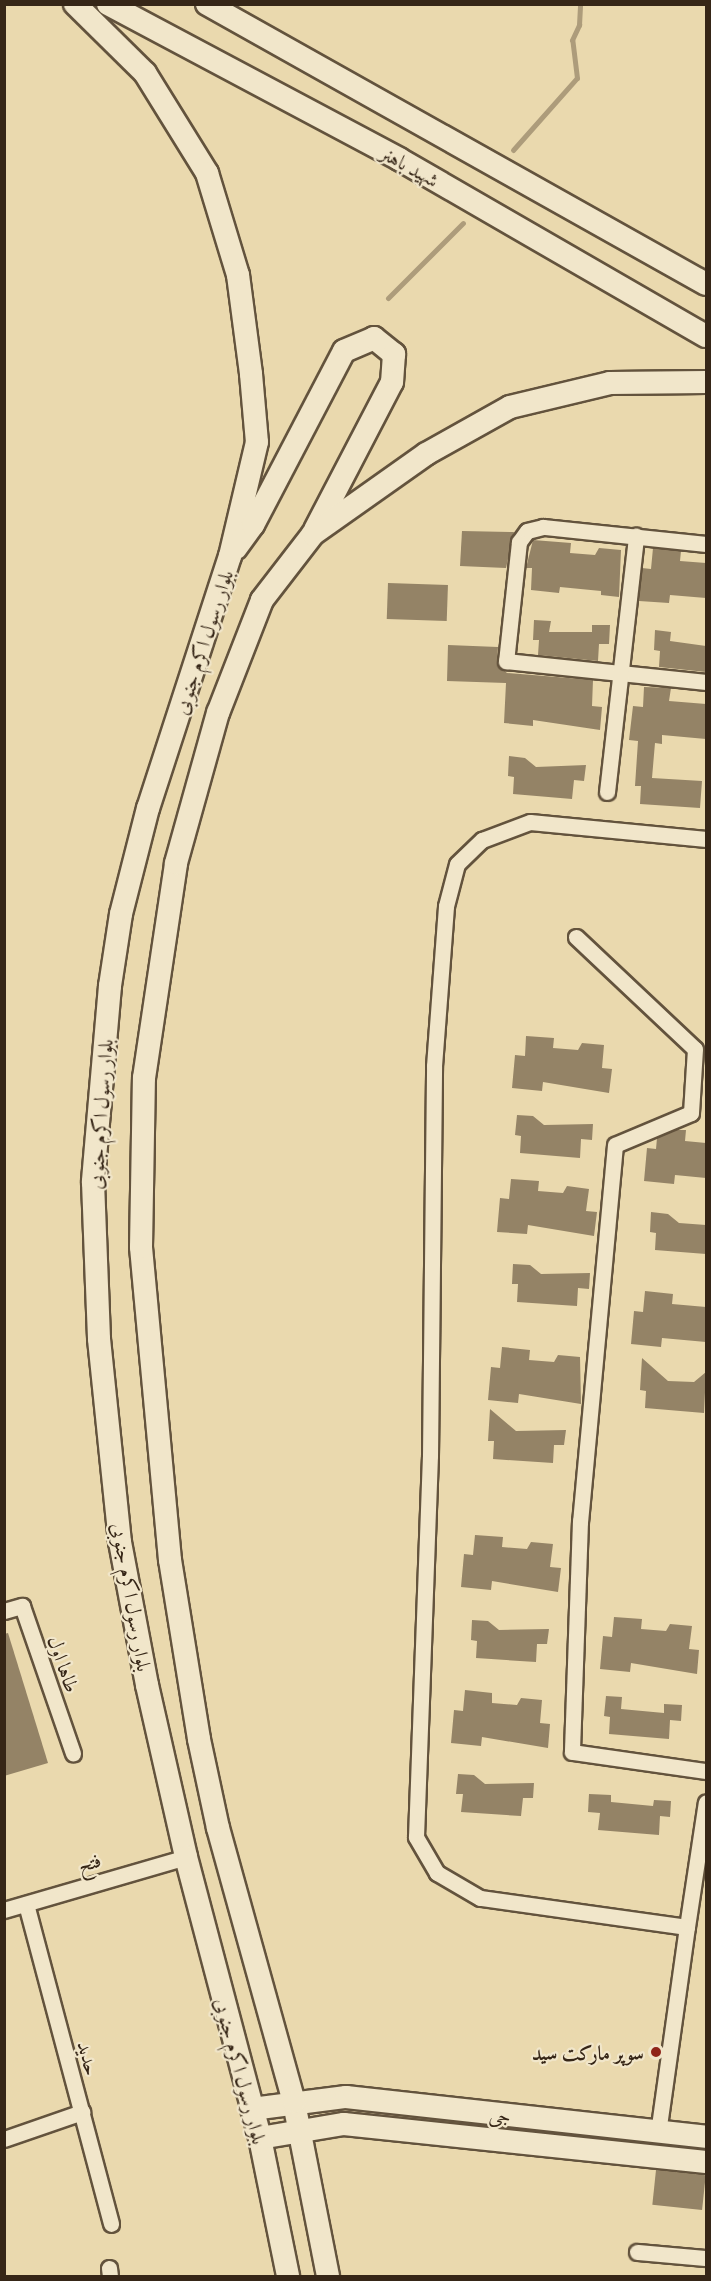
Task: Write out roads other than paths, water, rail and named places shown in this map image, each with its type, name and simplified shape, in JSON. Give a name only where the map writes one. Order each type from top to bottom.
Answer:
[{"type":"main road","name":"بلوار رسول اکرم جنوبی","points":[[75,4],[145,73],[207,173],[238,275],[257,442],[230,556],[148,808],[121,914],[110,987],[93,1182],[99,1339],[120,1542],[147,1685],[186,1857],[260,2138],[288,2277]]},
{"type":"main road","name":"شهید باهنر","points":[[108,4],[399,159],[706,336]]},
{"type":"main road","points":[[207,4],[706,284]]},
{"type":"main road","points":[[230,556],[254,525],[344,351],[374,338],[394,354],[392,382],[313,534]]},
{"type":"main road","name":"بلوار رسول اکرم جنوبی","points":[[328,2277],[294,2102],[218,1828],[199,1739],[170,1560],[141,1247],[144,1078],[176,863],[218,713],[262,600],[313,534],[426,454],[510,407],[610,382],[706,382]]},
{"type":"main road","points":[[344,2124],[338,2111],[346,2097]]},
{"type":"main road","name":"جی","points":[[252,2109],[346,2097],[706,2137]]},
{"type":"main road","name":"جی","points":[[260,2138],[344,2124],[706,2162]]},
{"type":"street","points":[[706,544],[543,527],[527,531],[519,542],[506,661],[706,682]]},
{"type":"street","points":[[607,792],[636,536]]},
{"type":"street","points":[[687,1927],[480,1898],[437,1873],[416,1838],[430,1456],[434,1066],[446,906],[457,864],[482,840],[530,822],[706,839]]},
{"type":"street","points":[[576,937],[695,1048],[691,1113],[615,1145],[580,1521],[572,1752],[706,1771]]},
{"type":"street","name":"طاها اول","points":[[4,1611],[22,1606],[73,1753]]},
{"type":"street","points":[[658,2133],[706,1802]]},
{"type":"street","name":"فتح","points":[[4,1910],[186,1857]]},
{"type":"street","name":"حدید","points":[[26,1904],[111,2224]]},
{"type":"street","points":[[4,2139],[82,2112]]},
{"type":"street","points":[[637,2252],[706,2258]]},
{"type":"waterway","points":[[513,150],[577,78],[572,40],[579,25],[580,4]]},
{"type":"waterway","points":[[388,298],[463,223]]},
{"type":"place","name":"سوپر مارکت سید","points":[[656,2052]]}]
